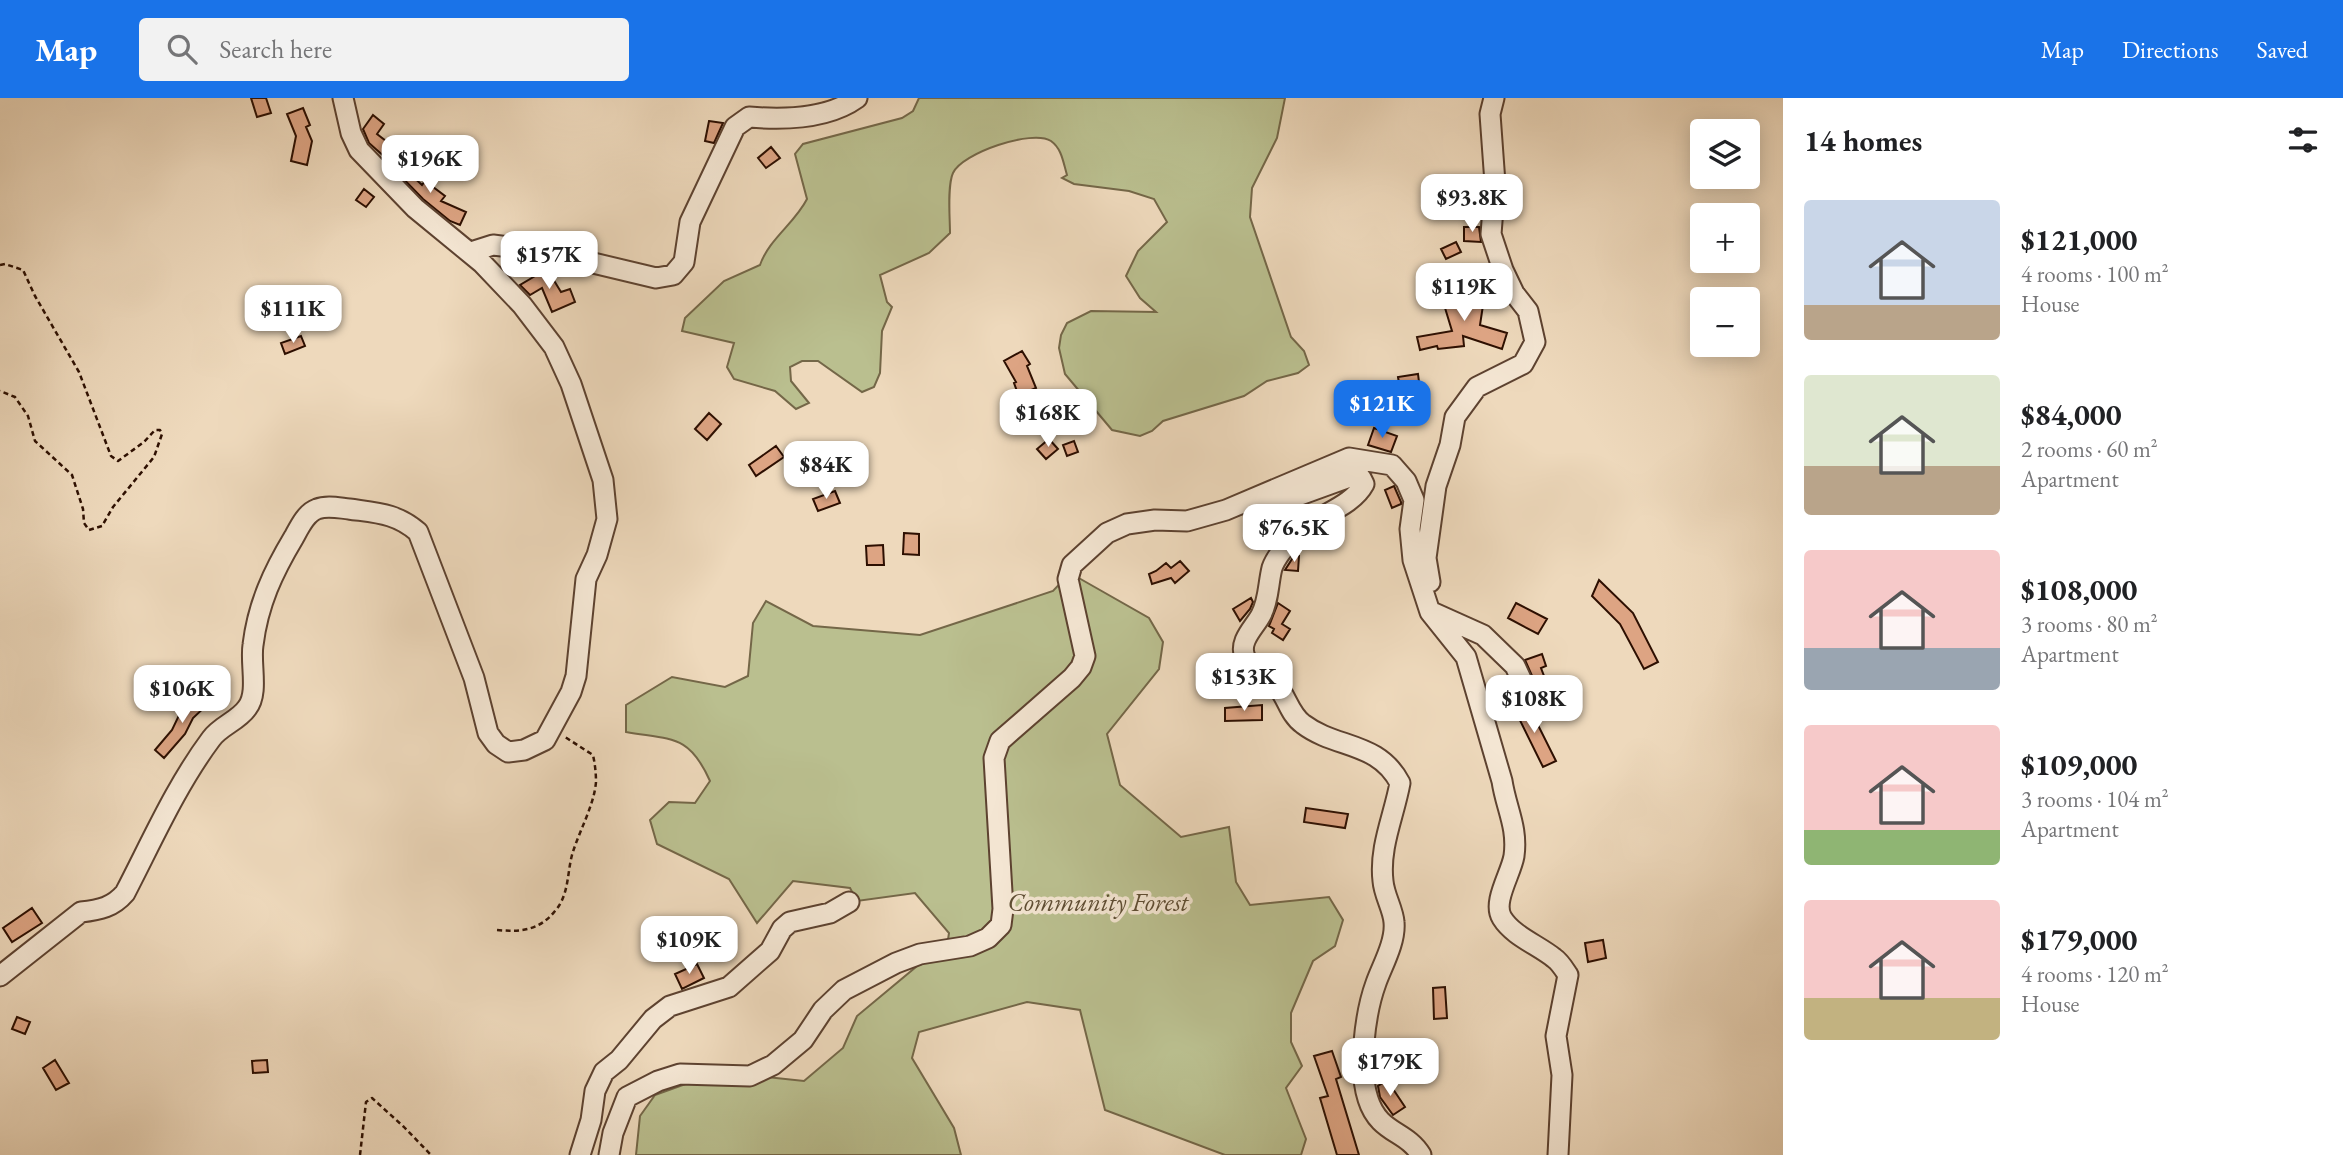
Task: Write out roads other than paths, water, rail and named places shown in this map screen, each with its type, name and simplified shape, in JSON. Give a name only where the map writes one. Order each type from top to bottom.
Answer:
[{"type":"street","points":[[0,976],[81,912],[98,911],[116,903],[125,893],[178,789],[198,757],[213,736],[249,707],[253,645],[261,605],[272,574],[304,519],[315,509],[326,507],[388,514],[404,520],[418,532],[462,643],[488,733],[496,744],[508,752],[524,750],[545,740],[572,692],[586,579],[597,555],[607,519],[603,480],[571,384],[554,347],[522,305],[471,252],[415,208],[359,150],[351,133],[343,98]]},
{"type":"street","points":[[471,252],[492,245],[543,251],[656,278],[673,275],[684,262],[690,222],[735,127],[749,117],[792,117],[843,108],[857,98]]},
{"type":"street","points":[[1436,614],[1426,558],[1436,486],[1450,445],[1455,416],[1477,387],[1523,364],[1535,342],[1528,311],[1514,293],[1491,234],[1495,183],[1490,114],[1494,98]]},
{"type":"street","points":[[609,1155],[613,1133],[627,1097],[658,1081],[680,1074],[750,1076],[773,1065],[803,1040],[823,1010],[844,990],[896,963],[920,954],[971,946],[988,938],[1001,925],[1003,909],[994,758],[1000,741],[1044,704],[1081,667],[1085,656],[1068,579],[1072,565],[1107,533],[1127,524],[1155,520],[1187,521],[1226,510],[1349,458],[1392,465],[1406,481],[1413,500],[1410,529],[1413,560],[1436,614],[1466,657],[1514,823],[1514,854],[1510,876],[1499,899],[1501,918],[1517,933],[1557,960],[1568,975],[1556,1037],[1562,1075],[1558,1155]]},
{"type":"street","points":[[1245,502],[1286,500],[1355,475],[1361,478],[1364,484],[1355,496],[1298,532],[1282,551],[1273,566],[1265,607],[1244,643],[1244,655],[1249,664],[1283,692],[1287,704],[1301,723],[1321,734],[1381,757],[1400,782],[1383,850],[1383,881],[1394,923],[1391,940],[1374,988],[1363,1057],[1367,1098],[1377,1118],[1390,1131],[1414,1143],[1421,1155]]},
{"type":"street","points":[[1436,614],[1483,635],[1514,666],[1535,709]]},
{"type":"street","points":[[580,1155],[591,1120],[595,1091],[604,1072],[619,1060],[653,1019],[670,1006],[729,987],[770,951],[782,929],[790,922],[831,913],[849,902]]},
{"type":"park label","name":"Community Forest","points":[[1098,902]]}]
